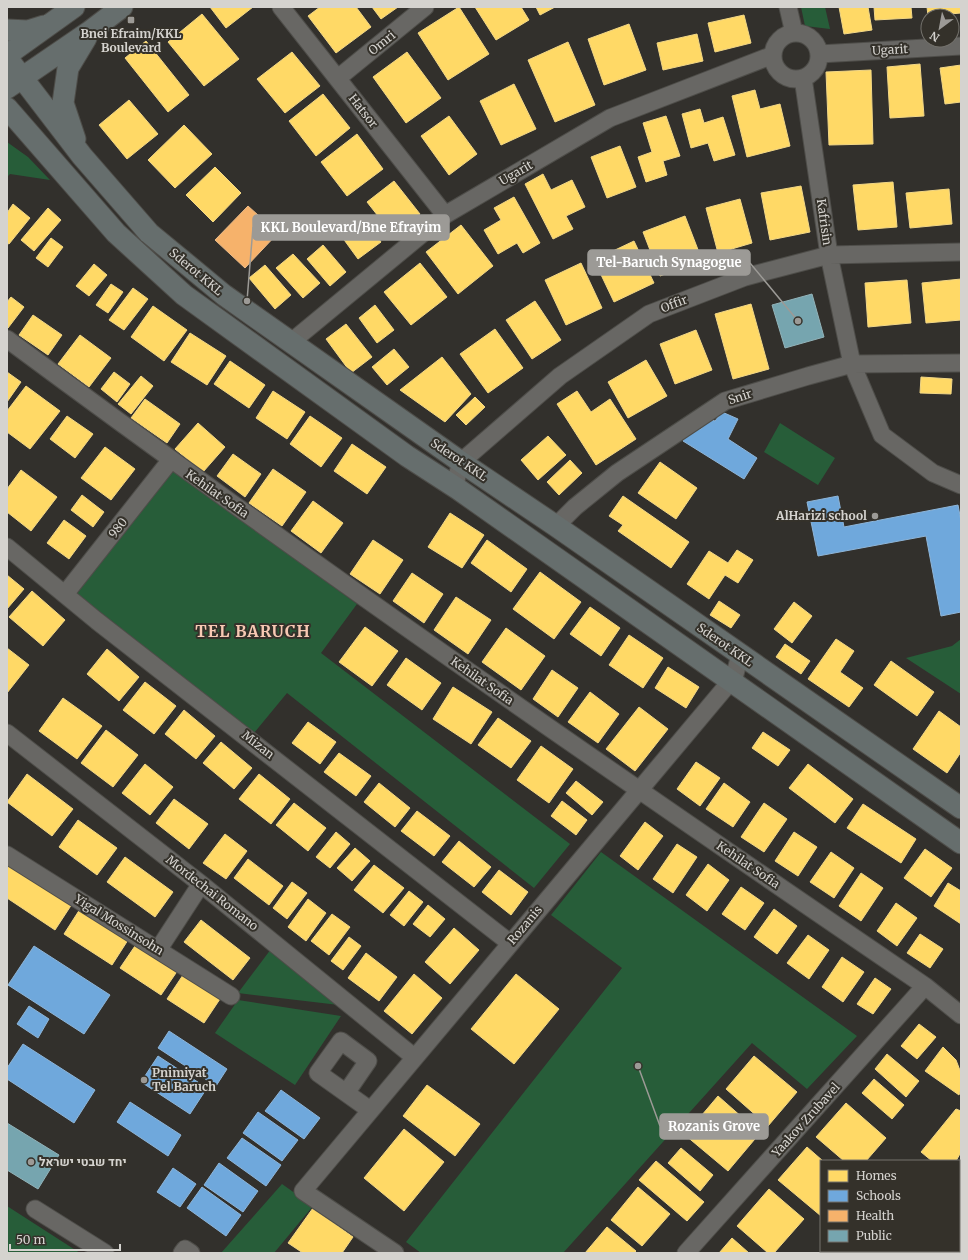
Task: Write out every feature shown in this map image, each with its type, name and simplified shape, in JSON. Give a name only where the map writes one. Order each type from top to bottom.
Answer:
[{"type":"main road","points":[[7,57],[74,7]]},
{"type":"main road","points":[[14,84],[122,7]]},
{"type":"main road","points":[[7,30],[28,31],[52,24]]},
{"type":"main road","points":[[82,156],[62,103],[68,68],[89,32]]},
{"type":"main road","name":"Sderot KKL","points":[[7,57],[14,84],[82,156],[149,233],[224,295],[290,343],[961,808]]},
{"type":"main road","name":"Sderot KKL","points":[[7,108],[28,134],[116,233],[184,295],[401,452],[458,489],[730,682],[961,843]]},
{"type":"main road","points":[[7,125],[28,134]]},
{"type":"street","name":"Hatsor","points":[[282,7],[444,215]]},
{"type":"street","name":"Omri","points":[[338,78],[425,7]]},
{"type":"street","points":[[788,7],[794,33]]},
{"type":"street","points":[[794,33],[801,33],[814,41],[819,54],[815,69],[803,78],[796,79],[782,74],[774,62],[773,55],[777,43],[782,38],[794,33]]},
{"type":"street","name":"Ugarit","points":[[819,54],[961,46]]},
{"type":"street","name":"Ugarit","points":[[290,343],[444,215],[610,118],[773,55]]},
{"type":"street","name":"Kafrisin","points":[[803,78],[829,255],[852,364],[882,434],[933,473],[961,485]]},
{"type":"street","name":"Offir","points":[[461,462],[560,376],[649,314],[745,277],[829,255],[961,252]]},
{"type":"street","name":"Kehilat Sofia","points":[[7,339],[170,461],[638,790],[925,986],[961,1015]]},
{"type":"street","name":"Snir","points":[[556,526],[575,507],[617,473],[725,401],[852,364],[961,363]]},
{"type":"street","name":"980","points":[[65,594],[170,461]]},
{"type":"street","points":[[458,489],[456,480],[461,462]]},
{"type":"street","name":"Mizan","points":[[7,547],[510,943]]},
{"type":"street","name":"Rozanis","points":[[395,1253],[303,1191],[730,682],[735,674],[740,655]]},
{"type":"street","name":"Mordechai Romano","points":[[7,733],[201,884],[414,1057]]},
{"type":"street","name":"Yigal Mossinsohn","points":[[7,855],[231,996]]},
{"type":"street","points":[[158,950],[201,884]]},
{"type":"street","name":"Yaakov Zrubavel","points":[[686,1253],[925,986]]},
{"type":"street","points":[[346,1093],[370,1110]]},
{"type":"street","points":[[35,1209],[105,1253]]},
{"type":"street","points":[[182,1253],[185,1249],[191,1253]]},
{"type":"green space","points":[[801,7],[825,7],[830,29],[805,26]]},
{"type":"green space","points":[[7,142],[28,157],[50,180],[10,174],[7,177]]},
{"type":"green space","points":[[780,423],[835,458],[818,485],[764,452]]},
{"type":"green space","points":[[171,469],[357,604],[321,653],[570,844],[534,888],[287,693],[254,733],[76,593]]},
{"type":"green space","points":[[961,639],[961,694],[906,658],[952,646]]},
{"type":"green space","points":[[601,852],[857,1036],[807,1089],[752,1043],[563,1253],[421,1253],[406,1242],[622,968],[551,915]]},
{"type":"green space","points":[[271,949],[339,1005],[238,993]]},
{"type":"green space","points":[[238,1000],[341,1016],[295,1085],[215,1033]]},
{"type":"green space","points":[[282,1184],[313,1206],[274,1253],[221,1253]]},
{"type":"green space","points":[[7,1206],[80,1253],[7,1253]]},
{"type":"building: Homes","points":[[210,7],[253,7],[226,28]]},
{"type":"building: Homes","points":[[320,7],[356,7],[371,27],[336,53],[308,16]]},
{"type":"building: Homes","points":[[372,7],[398,7],[381,19]]},
{"type":"building: Homes","points":[[459,7],[489,54],[448,80],[418,33]]},
{"type":"building: Homes","points":[[475,7],[521,7],[529,20],[496,40]]},
{"type":"building: Homes","points":[[536,7],[555,7],[540,15]]},
{"type":"building: Homes","points":[[839,7],[868,7],[872,30],[844,34]]},
{"type":"building: Homes","points":[[874,7],[911,7],[912,18],[875,20]]},
{"type":"building: Homes","points":[[961,7],[961,13],[960,8],[927,8]]},
{"type":"building: Homes","points":[[202,14],[239,59],[204,86],[168,42]]},
{"type":"building: Homes","points":[[744,15],[751,43],[715,52],[708,23]]},
{"type":"building: Homes","points":[[629,24],[646,70],[604,85],[588,39]]},
{"type":"building: Homes","points":[[697,34],[703,61],[663,70],[657,43]]},
{"type":"building: Homes","points":[[146,41],[189,95],[168,112],[125,58]]},
{"type":"building: Homes","points":[[568,42],[595,105],[555,122],[528,60]]},
{"type":"building: Homes","points":[[292,52],[320,86],[285,113],[257,79]]},
{"type":"building: Homes","points":[[407,52],[441,98],[406,123],[373,77]]},
{"type":"building: Homes","points":[[920,64],[924,116],[890,118],[887,67]]},
{"type":"building: Homes","points":[[961,65],[961,102],[945,104],[940,68]]},
{"type":"building: Homes","points":[[871,70],[873,144],[829,145],[826,72]]},
{"type":"building: Homes","points":[[514,84],[536,129],[501,145],[480,101]]},
{"type":"building: Homes","points":[[755,90],[760,109],[780,104],[790,146],[747,157],[732,96]]},
{"type":"building: Homes","points":[[323,94],[350,128],[316,156],[289,121]]},
{"type":"building: Homes","points":[[129,100],[158,134],[127,159],[99,125]]},
{"type":"building: Homes","points":[[700,109],[704,123],[723,117],[735,155],[714,161],[708,143],[691,148],[682,114]]},
{"type":"building: Homes","points":[[449,116],[477,154],[449,175],[421,136]]},
{"type":"building: Homes","points":[[666,116],[680,156],[663,161],[667,175],[646,182],[638,157],[652,152],[643,123]]},
{"type":"building: Homes","points":[[184,125],[212,154],[175,188],[148,160]]},
{"type":"building: Homes","points":[[357,134],[383,169],[347,196],[321,162]]},
{"type":"building: Homes","points":[[620,146],[636,187],[607,198],[591,157]]},
{"type":"building: Homes","points":[[215,167],[241,193],[213,222],[186,195]]},
{"type":"building: Homes","points":[[543,174],[551,190],[572,180],[585,207],[566,216],[573,229],[553,239],[525,184]]},
{"type":"building: Homes","points":[[394,181],[420,214],[393,235],[367,202]]},
{"type":"building: Homes","points":[[893,182],[897,227],[858,230],[853,185]]},
{"type":"building: Homes","points":[[801,186],[810,232],[770,240],[761,193]]},
{"type":"building: Homes","points":[[949,189],[952,224],[910,228],[906,193]]},
{"type":"building: Homes","points":[[514,197],[540,243],[523,253],[517,243],[498,254],[484,230],[501,220],[494,208]]},
{"type":"building: Homes","points":[[740,199],[752,243],[718,253],[706,208]]},
{"type":"building: Homes","points":[[13,204],[30,218],[9,244],[7,243],[7,213]]},
{"type":"building: Homes","points":[[48,208],[61,220],[34,251],[21,240]]},
{"type":"building: Homes","points":[[685,216],[702,260],[660,276],[643,232]]},
{"type":"building: Homes","points":[[365,220],[381,242],[358,259],[342,237]]},
{"type":"building: Homes","points":[[461,225],[493,266],[458,294],[426,252]]},
{"type":"building: Homes","points":[[51,238],[63,247],[48,267],[36,258]]},
{"type":"building: Homes","points":[[634,241],[654,283],[614,302],[594,260]]},
{"type":"building: Homes","points":[[323,245],[346,272],[330,286],[307,259]]},
{"type":"building: Homes","points":[[293,254],[320,283],[303,298],[276,268]]},
{"type":"building: Homes","points":[[420,263],[447,297],[411,325],[384,292]]},
{"type":"building: Homes","points":[[581,263],[602,308],[566,325],[545,280]]},
{"type":"building: Homes","points":[[94,264],[107,275],[89,296],[76,286]]},
{"type":"building: Homes","points":[[265,265],[291,295],[275,309],[249,278]]},
{"type":"building: Homes","points":[[961,279],[961,320],[926,323],[922,283]]},
{"type":"building: Homes","points":[[907,280],[911,323],[868,327],[865,283]]},
{"type":"building: Homes","points":[[111,284],[123,292],[108,313],[96,305]]},
{"type":"building: Homes","points":[[133,288],[148,299],[124,330],[109,320]]},
{"type":"building: Homes","points":[[11,297],[24,307],[8,328],[7,302]]},
{"type":"building: Homes","points":[[535,301],[561,340],[532,359],[506,320]]},
{"type":"building: Homes","points":[[751,304],[769,369],[733,379],[715,314]]},
{"type":"building: Homes","points":[[375,305],[394,330],[377,343],[359,318]]},
{"type":"building: Homes","points":[[153,306],[187,330],[164,361],[131,337]]},
{"type":"building: Homes","points":[[33,315],[62,335],[48,355],[19,335]]},
{"type":"building: Homes","points":[[346,324],[372,357],[351,373],[326,339]]},
{"type":"building: Homes","points":[[495,329],[523,368],[488,393],[460,354]]},
{"type":"building: Homes","points":[[696,330],[712,370],[675,384],[660,344]]},
{"type":"building: Homes","points":[[190,333],[226,356],[207,385],[171,362]]},
{"type":"building: Homes","points":[[80,335],[111,358],[89,387],[58,364]]},
{"type":"building: Homes","points":[[394,349],[409,367],[387,385],[372,367]]},
{"type":"building: Homes","points":[[442,357],[471,394],[445,422],[400,390]]},
{"type":"building: Homes","points":[[646,360],[667,396],[628,418],[608,382]]},
{"type":"building: Homes","points":[[230,361],[265,385],[249,408],[214,384]]},
{"type":"building: Homes","points":[[7,372],[21,382],[7,402]]},
{"type":"building: Homes","points":[[114,372],[130,384],[117,402],[101,389]]},
{"type":"building: Homes","points":[[141,376],[153,386],[131,414],[118,404]]},
{"type":"building: Homes","points":[[921,377],[952,379],[951,394],[920,393]]},
{"type":"building: Homes","points":[[26,386],[60,411],[30,449],[7,432],[7,411]]},
{"type":"building: Homes","points":[[273,391],[305,412],[287,439],[256,418]]},
{"type":"building: Homes","points":[[577,391],[591,412],[610,399],[636,439],[596,465],[557,404]]},
{"type":"building: Homes","points":[[475,397],[485,407],[466,425],[456,415]]},
{"type":"building: Homes","points":[[145,399],[180,424],[167,443],[131,418]]},
{"type":"building: Homes","points":[[67,416],[93,434],[75,458],[50,439]]},
{"type":"building: Homes","points":[[310,416],[342,438],[321,467],[290,444]]},
{"type":"building: Homes","points":[[198,423],[225,447],[203,472],[175,449]]},
{"type":"building: Homes","points":[[548,436],[566,455],[538,480],[521,460]]},
{"type":"building: Homes","points":[[352,444],[386,467],[367,494],[334,471]]},
{"type":"building: Homes","points":[[105,447],[135,469],[111,500],[81,478]]},
{"type":"building: Homes","points":[[233,454],[261,474],[245,497],[217,476]]},
{"type":"building: Homes","points":[[570,460],[582,473],[559,495],[547,482]]},
{"type":"building: Homes","points":[[660,462],[697,488],[676,519],[638,493]]},
{"type":"building: Homes","points":[[273,469],[306,492],[282,526],[249,503]]},
{"type":"building: Homes","points":[[21,470],[57,497],[31,531],[7,512],[7,489]]},
{"type":"building: Homes","points":[[82,495],[104,512],[93,527],[71,510]]},
{"type":"building: Homes","points":[[623,496],[689,542],[671,568],[618,531],[623,525],[609,516]]},
{"type":"building: Homes","points":[[313,501],[343,523],[321,553],[291,531]]},
{"type":"building: Homes","points":[[450,513],[484,535],[462,568],[428,547]]},
{"type":"building: Homes","points":[[64,520],[86,536],[69,559],[47,543]]},
{"type":"building: Homes","points":[[373,540],[403,560],[380,594],[350,574]]},
{"type":"building: Homes","points":[[487,540],[527,569],[511,592],[471,563]]},
{"type":"building: Homes","points":[[737,550],[753,560],[738,583],[725,575],[709,599],[687,584],[709,551],[728,563]]},
{"type":"building: Homes","points":[[540,572],[581,602],[554,639],[513,609]]},
{"type":"building: Homes","points":[[412,573],[443,594],[424,623],[393,601]]},
{"type":"building: Homes","points":[[7,575],[24,589],[7,609]]},
{"type":"building: Homes","points":[[32,591],[65,620],[43,646],[9,617]]},
{"type":"building: Homes","points":[[456,597],[491,620],[468,654],[434,630]]},
{"type":"building: Homes","points":[[719,601],[740,615],[731,628],[710,615]]},
{"type":"building: Homes","points":[[794,602],[812,616],[792,643],[774,629]]},
{"type":"building: Homes","points":[[590,607],[620,628],[601,656],[570,634]]},
{"type":"building: Homes","points":[[365,627],[398,651],[372,686],[339,662]]},
{"type":"building: Homes","points":[[506,628],[545,656],[521,690],[482,662]]},
{"type":"building: Homes","points":[[629,635],[663,658],[643,688],[609,665]]},
{"type":"building: Homes","points":[[836,639],[854,651],[840,672],[863,688],[849,707],[808,679]]},
{"type":"building: Homes","points":[[785,644],[810,661],[801,674],[776,657]]},
{"type":"building: Homes","points":[[7,648],[29,665],[7,693]]},
{"type":"building: Homes","points":[[107,649],[139,677],[119,701],[87,674]]},
{"type":"building: Homes","points":[[406,658],[441,683],[422,710],[387,685]]},
{"type":"building: Homes","points":[[891,661],[934,692],[917,716],[874,685]]},
{"type":"building: Homes","points":[[668,667],[699,687],[686,708],[655,688]]},
{"type":"building: Homes","points":[[552,670],[578,688],[558,717],[533,699]]},
{"type":"building: Homes","points":[[145,682],[176,706],[154,734],[123,710]]},
{"type":"building: Homes","points":[[453,687],[492,712],[471,744],[433,719]]},
{"type":"building: Homes","points":[[590,692],[619,714],[598,743],[568,722]]},
{"type":"building: Homes","points":[[63,698],[102,726],[77,759],[39,731]]},
{"type":"building: Homes","points":[[639,707],[668,729],[635,771],[606,749]]},
{"type":"building: Homes","points":[[184,710],[215,736],[196,759],[165,734]]},
{"type":"building: Homes","points":[[939,711],[961,727],[961,752],[947,773],[913,749]]},
{"type":"building: Homes","points":[[498,718],[531,741],[511,768],[478,745]]},
{"type":"building: Homes","points":[[308,722],[336,742],[320,764],[292,743]]},
{"type":"building: Homes","points":[[106,730],[138,755],[113,787],[81,763]]},
{"type":"building: Homes","points":[[763,732],[790,750],[778,766],[752,748]]},
{"type":"building: Homes","points":[[221,742],[252,768],[234,789],[203,763]]},
{"type":"building: Homes","points":[[541,746],[573,769],[549,803],[517,780]]},
{"type":"building: Homes","points":[[339,753],[371,776],[356,796],[324,772]]},
{"type":"building: Homes","points":[[696,762],[720,778],[700,806],[677,789]]},
{"type":"building: Homes","points":[[145,764],[173,787],[150,815],[122,793]]},
{"type":"building: Homes","points":[[808,764],[853,799],[835,823],[789,788]]},
{"type":"building: Homes","points":[[27,774],[73,809],[52,836],[7,802]]},
{"type":"building: Homes","points":[[259,774],[290,799],[271,824],[239,799]]},
{"type":"building: Homes","points":[[576,781],[603,802],[592,815],[566,793]]},
{"type":"building: Homes","points":[[379,783],[410,808],[395,827],[364,802]]},
{"type":"building: Homes","points":[[724,783],[750,802],[733,827],[706,809]]},
{"type":"building: Homes","points":[[174,799],[208,824],[189,849],[156,823]]},
{"type":"building: Homes","points":[[562,801],[587,820],[576,835],[551,816]]},
{"type":"building: Homes","points":[[294,803],[326,828],[308,851],[276,825]]},
{"type":"building: Homes","points":[[764,803],[787,819],[764,852],[741,837]]},
{"type":"building: Homes","points":[[863,804],[916,839],[901,863],[847,828]]},
{"type":"building: Homes","points":[[417,811],[450,836],[434,856],[401,831]]},
{"type":"building: Homes","points":[[78,820],[117,848],[97,875],[59,847]]},
{"type":"building: Homes","points":[[645,822],[663,836],[638,870],[620,856]]},
{"type":"building: Homes","points":[[336,832],[350,844],[330,868],[316,857]]},
{"type":"building: Homes","points":[[794,832],[817,847],[798,876],[775,861]]},
{"type":"building: Homes","points":[[225,834],[247,851],[226,879],[203,863]]},
{"type":"building: Homes","points":[[459,841],[491,867],[474,887],[442,862]]},
{"type":"building: Homes","points":[[677,844],[697,857],[673,893],[653,879]]},
{"type":"building: Homes","points":[[355,848],[370,861],[352,881],[337,868]]},
{"type":"building: Homes","points":[[925,849],[952,868],[931,897],[904,878]]},
{"type":"building: Homes","points":[[831,852],[854,868],[834,898],[810,882]]},
{"type":"building: Homes","points":[[125,857],[173,892],[155,917],[107,882]]},
{"type":"building: Homes","points":[[248,859],[283,886],[269,905],[234,878]]},
{"type":"building: Homes","points":[[7,862],[72,904],[55,930],[7,898]]},
{"type":"building: Homes","points":[[708,864],[729,880],[707,911],[686,895]]},
{"type":"building: Homes","points":[[374,865],[404,888],[383,913],[354,890]]},
{"type":"building: Homes","points":[[499,870],[528,892],[511,915],[482,892]]},
{"type":"building: Homes","points":[[861,873],[883,888],[861,921],[839,906]]},
{"type":"building: Homes","points":[[292,882],[307,893],[287,919],[273,908]]},
{"type":"building: Homes","points":[[948,883],[961,891],[961,924],[934,906]]},
{"type":"building: Homes","points":[[741,887],[764,903],[745,930],[722,914]]},
{"type":"building: Homes","points":[[409,891],[423,902],[404,926],[390,915]]},
{"type":"building: Homes","points":[[308,899],[326,913],[306,941],[288,927]]},
{"type":"building: Homes","points":[[896,903],[917,918],[897,946],[877,931]]},
{"type":"building: Homes","points":[[428,905],[445,919],[430,937],[413,924]]},
{"type":"building: Homes","points":[[80,909],[128,940],[112,965],[64,934]]},
{"type":"building: Homes","points":[[774,909],[797,926],[777,954],[754,937]]},
{"type":"building: Homes","points":[[332,914],[350,927],[329,955],[311,941]]},
{"type":"building: Homes","points":[[201,920],[250,958],[233,980],[184,942]]},
{"type":"building: Homes","points":[[454,928],[479,950],[450,984],[425,962]]},
{"type":"building: Homes","points":[[920,934],[943,949],[930,968],[907,953]]},
{"type":"building: Homes","points":[[808,935],[829,950],[809,979],[787,963]]},
{"type":"building: Homes","points":[[349,937],[361,946],[343,970],[331,961]]},
{"type":"building: Homes","points":[[137,943],[178,970],[161,995],[120,968]]},
{"type":"building: Homes","points":[[366,953],[397,977],[379,1001],[348,978]]},
{"type":"building: Homes","points":[[842,957],[864,972],[843,1002],[822,987]]},
{"type":"building: Homes","points":[[414,974],[442,998],[412,1034],[384,1011]]},
{"type":"building: Homes","points":[[516,974],[559,1009],[514,1064],[471,1029]]},
{"type":"building: Homes","points":[[183,975],[220,999],[204,1023],[167,999]]},
{"type":"building: Homes","points":[[875,978],[891,989],[873,1014],[857,1004]]},
{"type":"building: Homes","points":[[919,1024],[936,1037],[917,1059],[901,1046]]},
{"type":"building: Homes","points":[[943,1047],[956,1060],[961,1073],[961,1088],[959,1095],[925,1071]]},
{"type":"building: Homes","points":[[887,1054],[919,1081],[906,1097],[875,1069]]},
{"type":"building: Homes","points":[[754,1056],[797,1092],[768,1126],[726,1089]]},
{"type":"building: Homes","points":[[874,1079],[904,1105],[892,1119],[862,1093]]},
{"type":"building: Homes","points":[[427,1085],[480,1124],[455,1156],[403,1116]]},
{"type":"building: Homes","points":[[718,1096],[760,1133],[728,1171],[685,1135]]},
{"type":"building: Homes","points":[[846,1103],[886,1138],[867,1160],[843,1160],[816,1137]]},
{"type":"building: Homes","points":[[956,1109],[961,1111],[961,1152],[957,1160],[931,1160],[921,1152]]},
{"type":"building: Homes","points":[[404,1129],[444,1162],[404,1211],[364,1178]]},
{"type":"building: Homes","points":[[807,1147],[822,1160],[820,1160],[820,1215],[778,1180]]},
{"type":"building: Homes","points":[[681,1148],[713,1175],[700,1191],[668,1163]]},
{"type":"building: Homes","points":[[656,1161],[704,1202],[687,1221],[639,1180]]},
{"type":"building: Homes","points":[[638,1187],[670,1214],[642,1246],[611,1220]]},
{"type":"building: Homes","points":[[769,1189],[804,1219],[774,1253],[768,1253],[737,1226]]},
{"type":"building: Homes","points":[[313,1208],[353,1237],[342,1253],[303,1253],[288,1243]]},
{"type":"building: Homes","points":[[607,1227],[636,1251],[634,1253],[585,1253]]},
{"type":"building: Homes","points":[[732,1238],[749,1253],[719,1253]]},
{"type":"building: Homes","points":[[854,1252],[896,1252],[895,1253]]},
{"type":"building: Schools","points":[[722,412],[738,419],[728,439],[757,458],[744,479],[683,441],[691,429],[701,429],[709,419],[715,421]]},
{"type":"building: Schools","points":[[838,496],[844,527],[958,505],[961,521],[961,612],[941,616],[926,536],[818,556],[807,502]]},
{"type":"building: Schools","points":[[34,946],[110,995],[84,1034],[8,985]]},
{"type":"building: Schools","points":[[29,1006],[49,1019],[38,1038],[17,1024]]},
{"type":"building: Schools","points":[[169,1031],[227,1069],[216,1086],[158,1048]]},
{"type":"building: Schools","points":[[23,1044],[95,1090],[74,1123],[7,1079],[7,1068]]},
{"type":"building: Schools","points":[[158,1056],[207,1088],[190,1114],[141,1082]]},
{"type":"building: Schools","points":[[281,1090],[320,1118],[304,1139],[265,1111]]},
{"type":"building: Schools","points":[[130,1102],[181,1135],[168,1156],[117,1122]]},
{"type":"building: Schools","points":[[258,1112],[298,1140],[282,1161],[243,1133]]},
{"type":"building: Schools","points":[[242,1138],[281,1165],[266,1186],[227,1158]]},
{"type":"building: Schools","points":[[219,1163],[258,1191],[243,1212],[204,1185]]},
{"type":"building: Schools","points":[[173,1168],[196,1184],[180,1207],[157,1192]]},
{"type":"building: Schools","points":[[202,1187],[241,1215],[226,1236],[187,1208]]},
{"type":"building: Health","points":[[248,206],[278,233],[245,268],[215,240]]},
{"type":"building: Public","points":[[812,294],[824,337],[785,348],[772,305]]},
{"type":"building: Public","name":"יחד שבטי ישראל","points":[[7,1123],[59,1155],[38,1189],[7,1170]]},
{"type":"place","name":"Bnei Efraim/KKL Boulevard","points":[[131,20]]},
{"type":"place","name":"KKL Boulevard/Bne Efrayim","points":[[247,301]]},
{"type":"place","name":"Tel-Baruch Synagogue","points":[[798,321]]},
{"type":"place","name":"AlHarizi school","points":[[875,516]]},
{"type":"place","name":"Rozanis Grove","points":[[638,1066]]},
{"type":"place","name":"Pnimiyat Tel Baruch","points":[[144,1080]]},
{"type":"place","name":"יחד שבטי ישראל","points":[[31,1162]]},
{"type":"district","name":"TEL BARUCH","points":[[253,631]]}]
